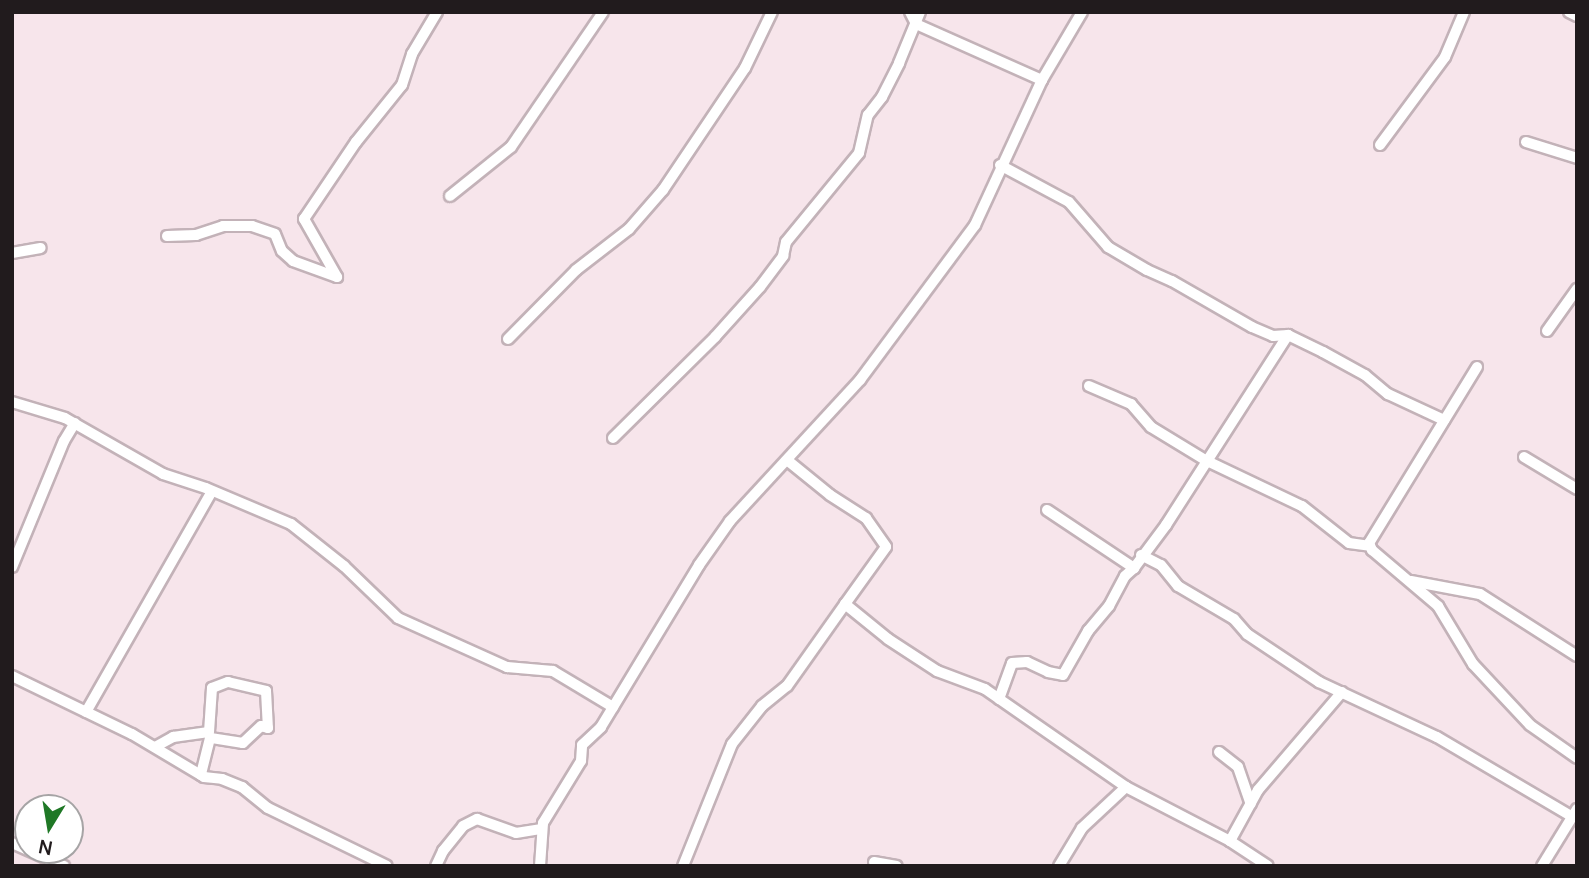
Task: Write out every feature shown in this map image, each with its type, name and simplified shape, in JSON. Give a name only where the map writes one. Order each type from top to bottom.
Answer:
[{"type":"street","points":[[167,236],[196,234],[223,226],[252,226],[275,234],[282,251],[293,261],[337,277],[304,219],[356,142],[402,85],[412,54],[437,12]]},
{"type":"street","points":[[450,196],[511,148],[603,12]]},
{"type":"street","points":[[509,339],[576,270],[629,229],[663,190],[745,68],[772,12]]},
{"type":"street","points":[[910,12],[916,24],[1042,80]]},
{"type":"street","points":[[613,438],[715,337],[760,287],[783,256],[786,242],[859,153],[868,115],[882,97],[920,12]]},
{"type":"street","points":[[540,866],[542,830],[581,761],[582,745],[601,727],[699,565],[730,521],[860,380],[975,225],[1000,165],[1042,80],[1082,12]]},
{"type":"street","points":[[1380,145],[1445,57],[1464,12]]},
{"type":"street","points":[[1569,12],[1577,16]]},
{"type":"street","points":[[1526,142],[1577,158]]},
{"type":"street","points":[[1000,165],[1069,202],[1108,247],[1147,270],[1172,281],[1252,327],[1273,336],[1288,335],[1365,375],[1388,394],[1444,420]]},
{"type":"street","points":[[12,253],[41,248]]},
{"type":"street","points":[[1548,331],[1577,289]]},
{"type":"street","points":[[999,699],[1012,663],[1027,662],[1048,672],[1063,675],[1087,631],[1109,607],[1125,576],[1166,525],[1205,460],[1288,335]]},
{"type":"street","points":[[1370,546],[1369,538],[1477,367]]},
{"type":"street","points":[[1089,386],[1131,404],[1151,427],[1205,460],[1302,506],[1349,544],[1370,546],[1438,606],[1473,664],[1530,725],[1577,758]]},
{"type":"street","points":[[12,402],[75,423],[163,474],[212,491],[290,524],[344,566],[398,618],[507,667],[553,671],[613,707]]},
{"type":"street","points":[[12,567],[64,440],[75,423]]},
{"type":"street","points":[[1524,457],[1577,489]]},
{"type":"street","points":[[683,866],[732,744],[762,706],[787,686],[886,547],[866,518],[830,495],[787,460]]},
{"type":"street","points":[[86,712],[212,491]]},
{"type":"street","points":[[1047,510],[1134,568]]},
{"type":"street","points":[[1141,555],[1161,565],[1178,586],[1234,619],[1247,634],[1319,682],[1437,737],[1575,813],[1542,866]]},
{"type":"street","points":[[1408,580],[1480,594],[1577,656]]},
{"type":"street","points":[[845,604],[888,639],[937,671],[985,689],[1126,786],[1230,841],[1268,866]]},
{"type":"street","points":[[12,676],[155,747],[201,775],[242,787],[268,807],[387,866]]},
{"type":"street","points":[[155,747],[173,737],[209,732],[212,688],[228,682],[265,691],[268,728],[261,726],[243,743],[210,738],[201,775]]},
{"type":"street","points":[[1230,841],[1258,790],[1342,692]]},
{"type":"street","points":[[1219,752],[1238,767],[1251,804]]},
{"type":"street","points":[[1059,866],[1082,828],[1126,786]]},
{"type":"street","points":[[436,866],[443,851],[463,826],[477,819],[516,833],[542,830]]},
{"type":"street","points":[[12,843],[64,866]]},
{"type":"street","points":[[874,862],[897,866]]}]
